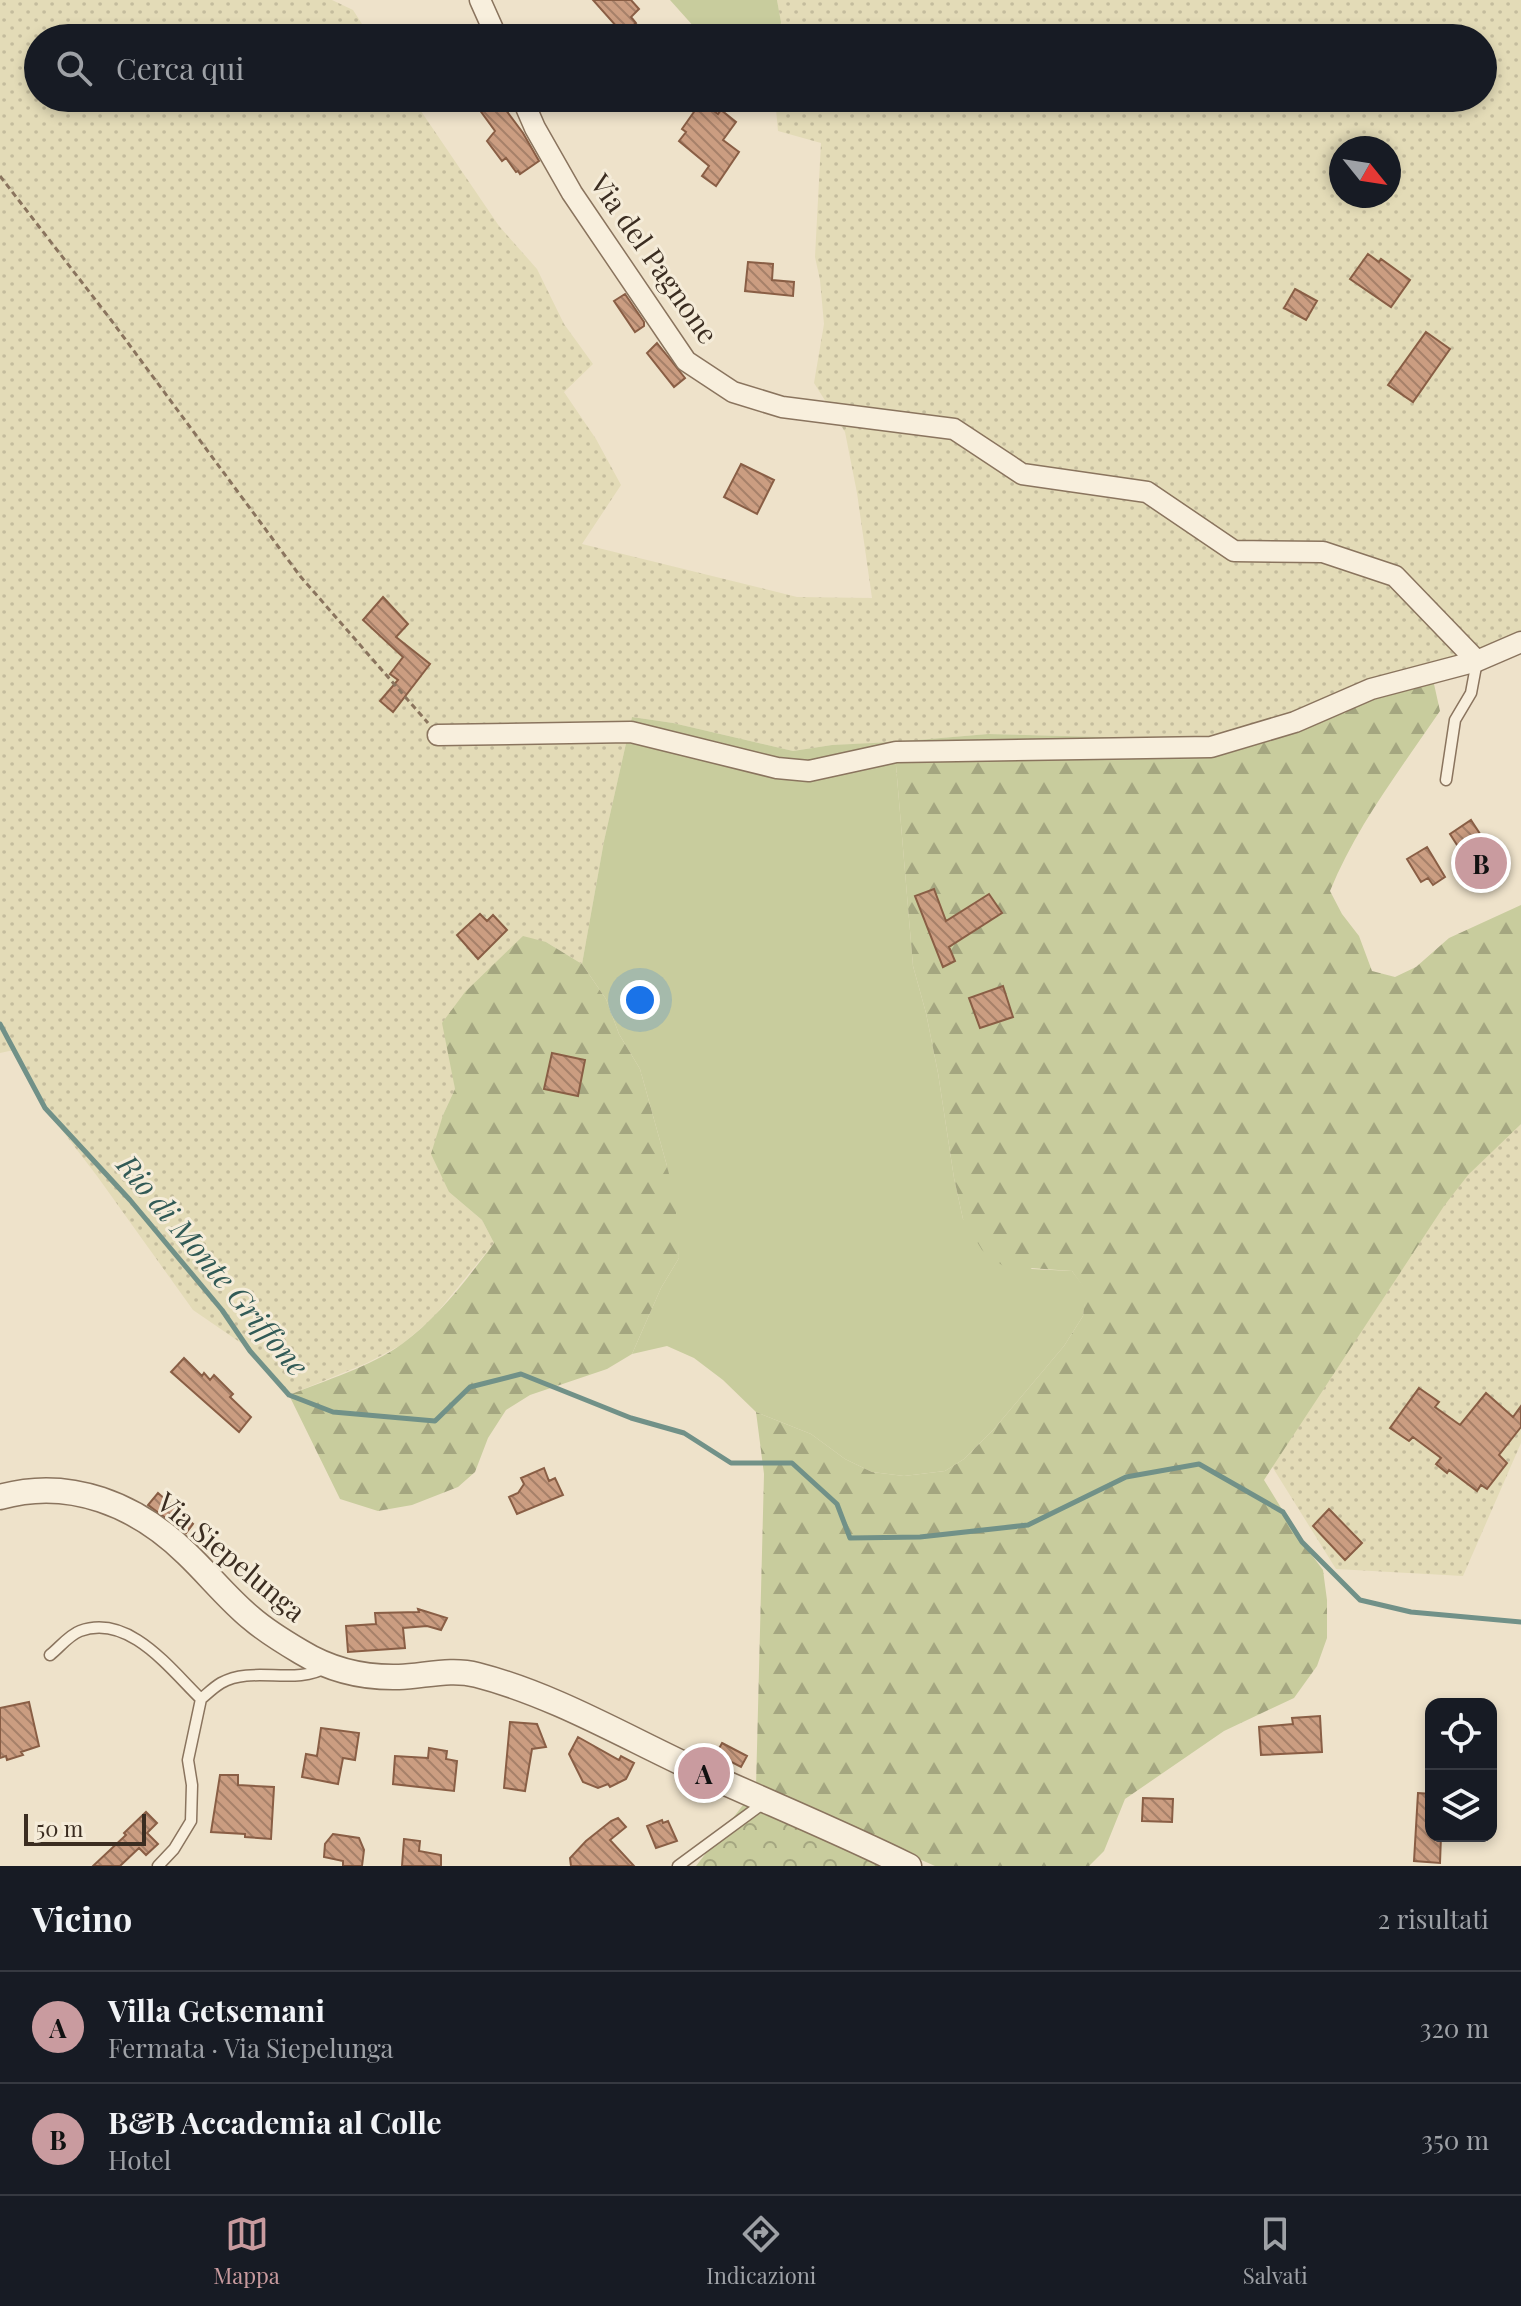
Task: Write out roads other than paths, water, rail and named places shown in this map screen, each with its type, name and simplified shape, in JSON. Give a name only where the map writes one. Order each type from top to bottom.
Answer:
[{"type":"street","points":[[480,0],[491,24]]},
{"type":"street","name":"Via del Pagnone","points":[[528,112],[572,193],[686,361],[733,392],[782,407],[954,429],[1022,474],[1147,492],[1234,551],[1323,552],[1395,576],[1477,661]]},
{"type":"street","points":[[438,735],[631,732],[777,768],[809,771],[896,752],[1211,747],[1295,722],[1371,689],[1477,661],[1521,642]]},
{"type":"street","name":"Via Siepelunga","points":[[0,1497],[45,1490],[83,1494],[119,1505],[147,1520],[185,1552],[250,1618],[284,1642],[329,1666],[362,1676],[400,1677],[446,1672],[475,1675],[574,1712],[909,1866]]},
{"type":"lane","points":[[1446,780],[1455,720],[1471,693],[1477,661]]},
{"type":"lane","points":[[50,1655],[77,1631],[100,1627],[127,1634],[144,1645],[201,1699]]},
{"type":"lane","points":[[158,1866],[174,1849],[191,1821],[192,1785],[188,1760],[201,1699],[223,1682],[252,1676],[314,1675],[329,1666]]},
{"type":"lane","points":[[678,1866],[766,1801]]},
{"type":"waterway","name":"Rio di Monte Griffone","points":[[0,1024],[45,1108],[130,1200],[222,1310],[250,1351],[289,1395],[333,1412],[435,1421],[470,1387],[521,1374],[631,1418],[684,1433],[731,1463],[792,1463],[837,1504],[850,1538],[920,1537],[1028,1525],[1126,1477],[1199,1464],[1283,1512],[1302,1542],[1360,1600],[1411,1612],[1521,1622]]},
{"type":"place","name":"B&B Accademia al Colle","points":[[1481,863]]},
{"type":"place","name":"Villa Getsemani","points":[[704,1773]]}]
